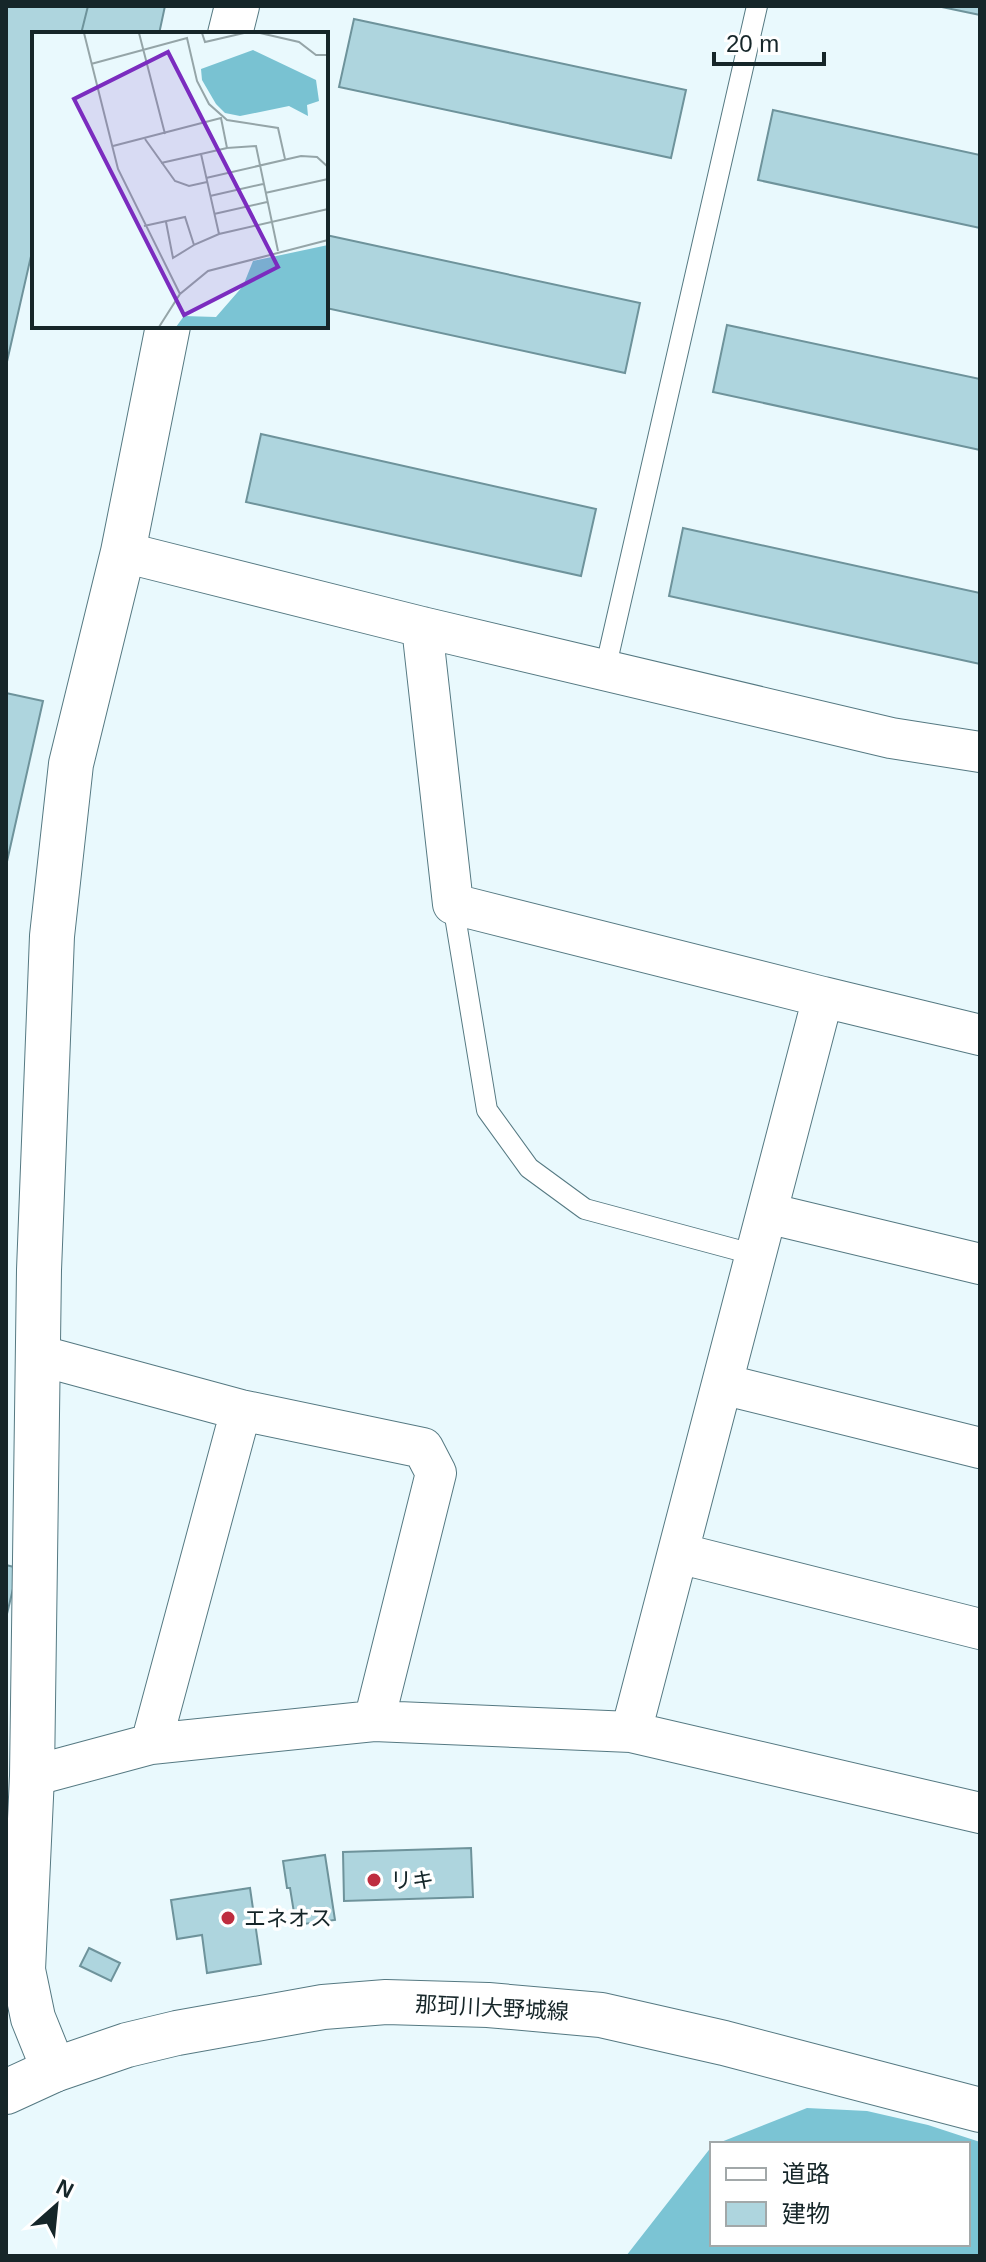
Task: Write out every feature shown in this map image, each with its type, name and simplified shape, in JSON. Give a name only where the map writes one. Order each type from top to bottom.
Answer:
[{"type":"street","points":[[230,32],[237,6]]},
{"type":"street","points":[[54,2070],[33,2018],[23,1970],[32,1776],[38,1355],[52,936],[71,764],[123,552],[168,328]]},
{"type":"street","points":[[123,552],[422,627],[891,738],[980,752]]},
{"type":"street","points":[[422,627],[453,904],[980,1035]]},
{"type":"street","points":[[631,1732],[823,997]]},
{"type":"street","points":[[767,1213],[980,1264]]},
{"type":"street","points":[[38,1355],[241,1410],[423,1448],[436,1473],[374,1721]]},
{"type":"street","points":[[722,1384],[980,1448]]},
{"type":"street","points":[[151,1744],[241,1410]]},
{"type":"street","points":[[678,1553],[980,1629]]},
{"type":"street","points":[[32,1776],[151,1744],[374,1721],[631,1732],[980,1813]]},
{"type":"street","name":"那珂川大野城線","points":[[6,2092],[54,2070],[127,2045],[177,2033],[323,2007],[386,2002],[488,2005],[601,2015],[724,2043],[980,2110]]},
{"type":"lane","points":[[605,670],[757,6]]},
{"type":"lane","points":[[453,904],[487,1110],[529,1168],[585,1209],[756,1255]]},
{"type":"shaded area","points":[[807,2108],[867,2111],[928,2125],[980,2142],[980,2256],[626,2256],[710,2149],[710,2246],[970,2246],[970,2142],[721,2142]]},
{"type":"building","points":[[6,6],[88,6],[82,32],[32,32],[32,252],[6,366]]},
{"type":"building","points":[[88,6],[165,6],[159,32],[82,32]]},
{"type":"building","points":[[937,6],[980,6],[980,15]]},
{"type":"building","points":[[354,19],[686,90],[671,158],[339,87]]},
{"type":"building","points":[[773,110],[980,155],[980,228],[758,180]]},
{"type":"building","points":[[328,235],[640,303],[625,373],[328,308]]},
{"type":"building","points":[[727,325],[980,379],[980,450],[713,392]]},
{"type":"building","points":[[261,434],[596,509],[581,576],[246,502]]},
{"type":"building","points":[[683,528],[980,593],[980,664],[669,596]]},
{"type":"building","points":[[6,693],[43,701],[6,866]]},
{"type":"building","points":[[6,1565],[18,1568],[6,1618]]},
{"type":"building","points":[[471,1848],[473,1897],[344,1901],[343,1852]]},
{"type":"building","points":[[325,1855],[335,1920],[296,1925],[283,1861]]},
{"type":"building","points":[[250,1888],[261,1964],[207,1973],[202,1935],[177,1939],[171,1900]]},
{"type":"building","points":[[89,1948],[120,1963],[111,1981],[80,1966]]},
{"type":"place","name":"リキ","points":[[374,1880]]},
{"type":"place","name":"エネオス","points":[[228,1918]]}]
